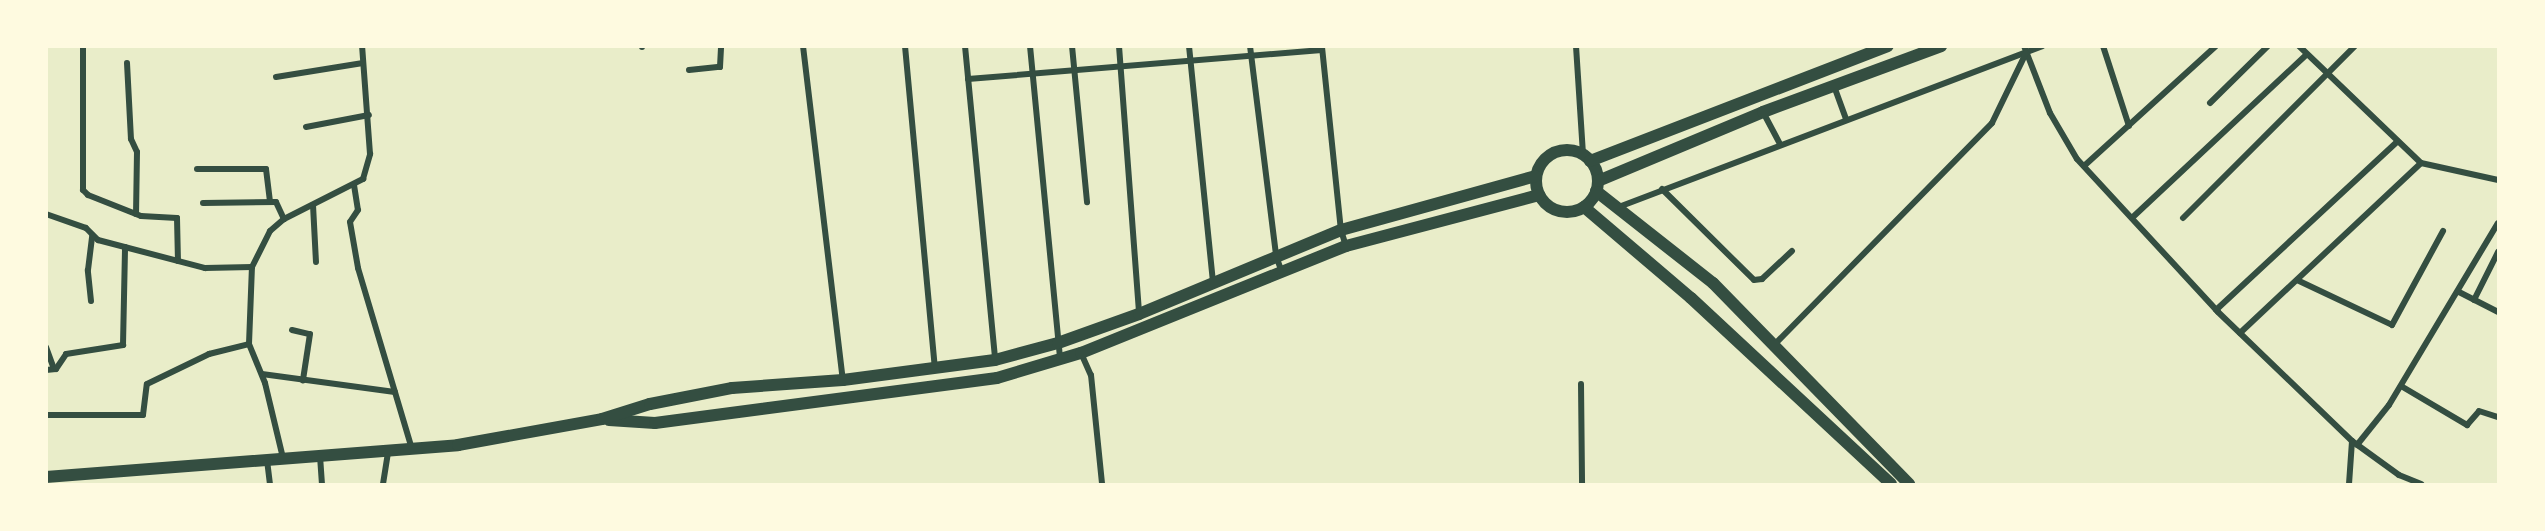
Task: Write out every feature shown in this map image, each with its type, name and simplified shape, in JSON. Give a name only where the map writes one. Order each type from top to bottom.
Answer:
[{"type":"main road","points":[[1586,158],[1888,46]]},
{"type":"main road","points":[[1909,484],[1713,284],[1615,208],[1597,186],[1586,158],[1573,151],[1554,153],[1539,166],[1536,176],[1539,195],[1545,204],[1563,212],[1584,207],[1597,186],[1763,112],[1941,46]]},
{"type":"main road","points":[[46,477],[458,445],[602,420],[650,404],[732,388],[843,380],[995,360],[1058,343],[1139,314],[1341,230],[1536,176]]},
{"type":"main road","points":[[602,420],[655,423],[937,388],[997,378],[1081,353],[1281,270],[1346,246],[1539,195]]},
{"type":"main road","points":[[1584,207],[1691,298],[1891,484]]},
{"type":"street","points":[[83,46],[83,190],[88,195],[136,213],[177,218],[178,261]]},
{"type":"street","points":[[283,459],[262,374],[249,344],[252,267],[270,231],[284,219],[354,186],[368,167],[369,115],[362,46]]},
{"type":"street","points":[[689,70],[720,67],[721,46]]},
{"type":"street","points":[[803,46],[843,380]]},
{"type":"street","points":[[904,46],[935,369]]},
{"type":"street","points":[[965,46],[995,360]]},
{"type":"street","points":[[1030,46],[1060,358]]},
{"type":"street","points":[[1072,46],[1087,202]]},
{"type":"street","points":[[1119,46],[1139,314]]},
{"type":"street","points":[[1189,46],[1214,283]]},
{"type":"street","points":[[1250,46],[1276,256],[1281,270]]},
{"type":"street","points":[[1576,46],[1586,158]]},
{"type":"street","points":[[1615,208],[2025,49],[2042,46]]},
{"type":"street","points":[[2103,46],[2129,126]]},
{"type":"street","points":[[2084,166],[2216,46]]},
{"type":"street","points":[[2210,103],[2268,46]]},
{"type":"street","points":[[2299,46],[2421,163],[2499,180]]},
{"type":"street","points":[[2183,218],[2355,46]]},
{"type":"street","points":[[968,79],[1322,48],[1341,230],[1346,246]]},
{"type":"street","points":[[2025,49],[2050,113],[2084,166],[2134,216],[2216,310],[2354,443],[2399,475],[2421,484]]},
{"type":"street","points":[[1774,345],[1992,123],[2025,49]]},
{"type":"street","points":[[2134,216],[2306,55]]},
{"type":"street","points":[[128,63],[131,139],[137,152],[136,213]]},
{"type":"street","points":[[276,77],[363,63]]},
{"type":"street","points":[[1834,86],[1846,119]]},
{"type":"street","points":[[1763,112],[1780,144]]},
{"type":"street","points":[[306,127],[369,115]]},
{"type":"street","points":[[2216,310],[2398,141]]},
{"type":"street","points":[[2240,333],[2421,163]]},
{"type":"street","points":[[196,169],[266,169],[270,202]]},
{"type":"street","points":[[354,186],[358,210],[350,222],[358,268],[412,449]]},
{"type":"street","points":[[1662,189],[1754,280],[1762,279],[1792,251]]},
{"type":"street","points":[[203,203],[278,203],[284,219]]},
{"type":"street","points":[[313,205],[316,262]]},
{"type":"street","points":[[46,214],[92,235],[205,268],[252,267]]},
{"type":"street","points":[[2349,484],[2354,443],[2401,386],[2499,223]]},
{"type":"street","points":[[2297,279],[2392,325],[2443,231]]},
{"type":"street","points":[[90,301],[88,270],[92,235]]},
{"type":"street","points":[[46,370],[54,369],[66,354],[123,345],[125,246]]},
{"type":"street","points":[[2474,300],[2499,252]]},
{"type":"street","points":[[2459,292],[2499,312]]},
{"type":"street","points":[[292,330],[310,334],[303,380]]},
{"type":"street","points":[[46,415],[143,416],[149,382],[209,354],[249,344]]},
{"type":"street","points":[[46,347],[54,369]]},
{"type":"street","points":[[1081,353],[1091,375],[1102,484]]},
{"type":"street","points":[[262,374],[395,392]]},
{"type":"street","points":[[1581,384],[1582,484]]},
{"type":"street","points":[[2401,386],[2467,425],[2479,411],[2499,417]]},
{"type":"street","points":[[383,484],[388,450]]},
{"type":"street","points":[[320,456],[322,484]]},
{"type":"street","points":[[267,459],[270,484]]}]
